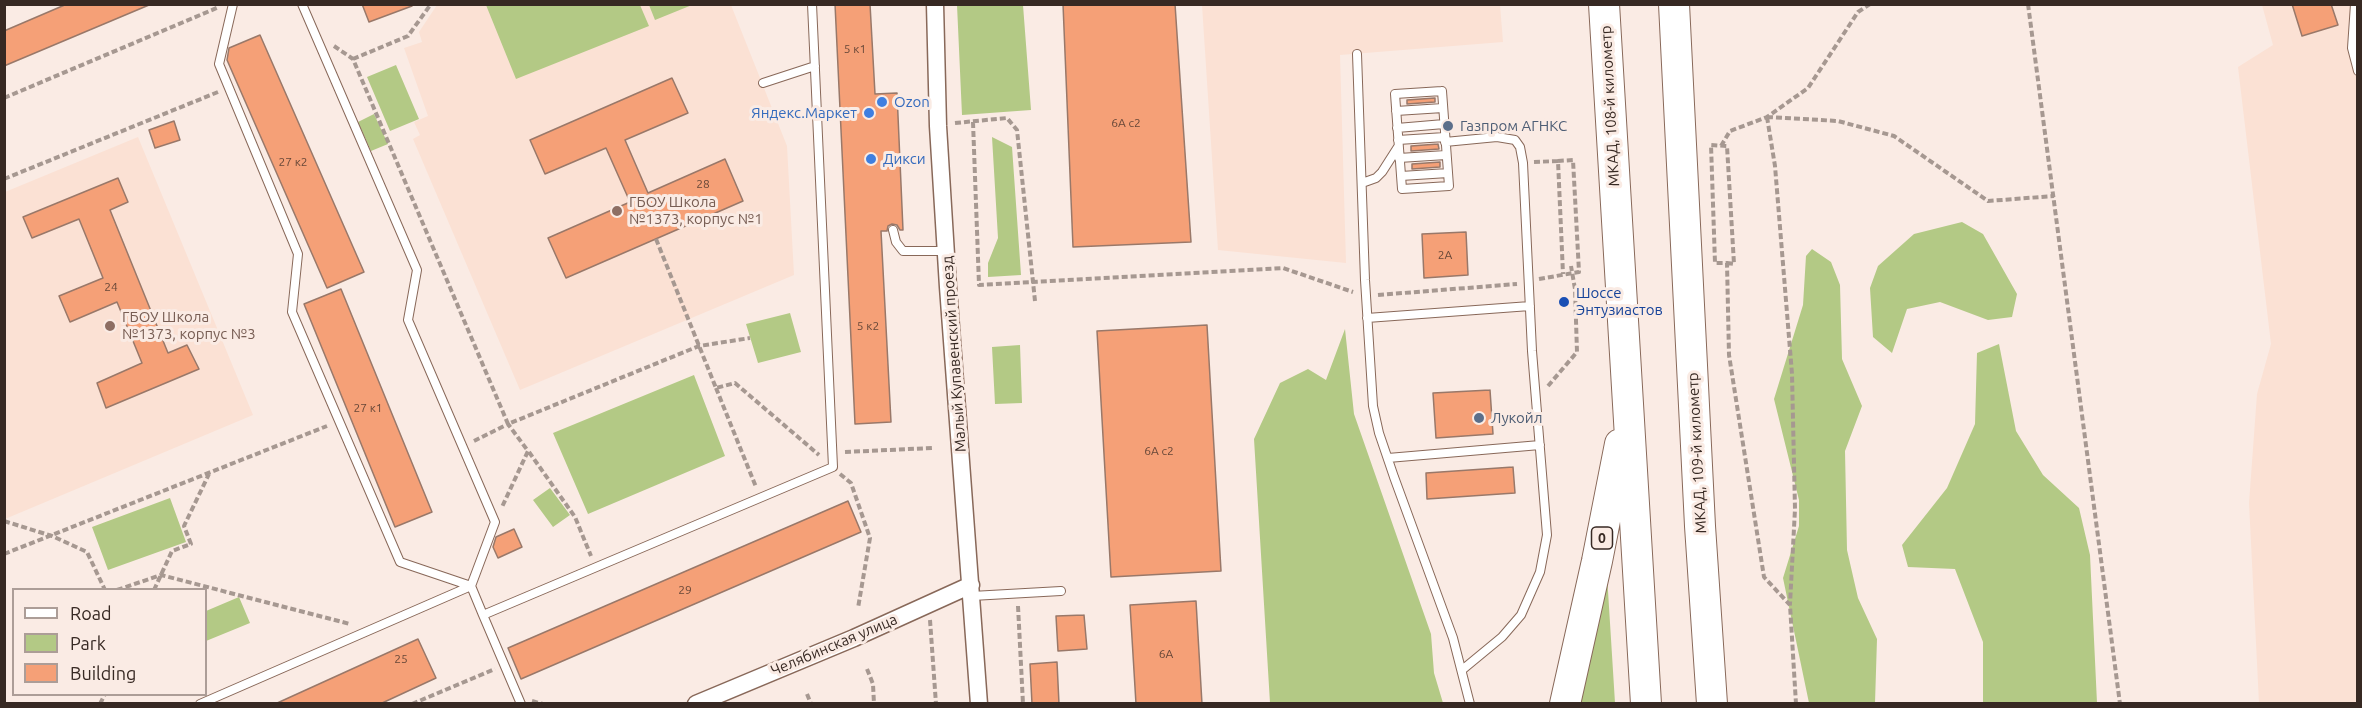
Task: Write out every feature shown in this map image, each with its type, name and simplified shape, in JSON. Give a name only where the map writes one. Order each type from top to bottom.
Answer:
[{"type":"highway","name":"МКАД, 108-й километр","points":[[1604,4],[1629,397]]},
{"type":"highway","name":"МКАД, 109-й километр","points":[[1674,4],[1700,526],[1712,704]]},
{"type":"highway","points":[[1629,397],[1646,704]]},
{"type":"highway","name":"0","points":[[1567,691],[1598,561],[1629,397]]},
{"type":"highway","points":[[1700,526],[1730,704]]},
{"type":"street","name":"Малый Купавенский проезд","points":[[935,4],[938,126],[979,704]]},
{"type":"street","name":"Челябинская улица","points":[[696,704],[929,604],[971,590]]},
{"type":"lane","points":[[233,4],[219,64],[298,254],[292,312],[400,562],[471,586]]},
{"type":"lane","points":[[302,4],[417,270],[408,320],[495,522],[471,586],[521,704]]},
{"type":"lane","points":[[483,615],[833,467],[812,4]]},
{"type":"lane","points":[[2355,4],[2352,48],[2358,71]]},
{"type":"lane","points":[[1357,54],[1366,296],[1373,406],[1388,458],[1453,638],[1470,704]]},
{"type":"lane","points":[[763,83],[815,66]]},
{"type":"lane","points":[[1442,91],[1443,108],[1449,186],[1402,189],[1395,94],[1442,91]]},
{"type":"lane","points":[[1396,111],[1443,108]]},
{"type":"lane","points":[[1397,128],[1444,124]]},
{"type":"lane","points":[[1398,143],[1507,138],[1515,140],[1520,147],[1523,163],[1530,306],[1547,535],[1540,572],[1529,602],[1513,626],[1462,670]]},
{"type":"lane","points":[[1362,183],[1376,178],[1382,172],[1398,143]]},
{"type":"lane","points":[[1399,158],[1446,154]]},
{"type":"lane","points":[[1401,176],[1448,173]]},
{"type":"lane","points":[[893,230],[896,242],[903,251],[946,251]]},
{"type":"lane","points":[[1367,318],[1530,306]]},
{"type":"lane","points":[[1388,458],[1540,445]]},
{"type":"lane","points":[[200,704],[471,586]]},
{"type":"lane","points":[[971,590],[1018,593],[1061,591]]},
{"type":"path","points":[[4,98],[225,4]]},
{"type":"path","points":[[353,59],[408,36],[431,4]]},
{"type":"path","points":[[1721,147],[1730,130],[1767,117],[1808,88],[1858,12],[1870,4]]},
{"type":"path","points":[[2028,4],[2120,704]]},
{"type":"path","points":[[314,31],[353,59],[508,424],[575,517],[596,568]]},
{"type":"path","points":[[4,179],[228,87]]},
{"type":"path","points":[[1767,117],[1838,121],[1894,136],[1988,201],[2054,196]]},
{"type":"path","points":[[1767,117],[1774,166],[1792,374],[1795,509],[1790,605],[1796,704]]},
{"type":"path","points":[[952,123],[1006,118],[1017,130],[1035,301]]},
{"type":"path","points":[[973,122],[979,285],[1283,268],[1366,296],[1511,285],[1579,272],[1573,160],[1523,163]]},
{"type":"path","points":[[1711,145],[1721,147],[1727,146],[1734,264],[1715,263],[1711,145]]},
{"type":"path","points":[[1558,161],[1563,274]]},
{"type":"path","points":[[656,239],[760,498]]},
{"type":"path","points":[[1727,263],[1729,355],[1764,577],[1790,605]]},
{"type":"path","points":[[1536,397],[1556,379],[1576,352],[1575,289],[1571,266]]},
{"type":"path","points":[[463,447],[508,424],[699,346],[750,338]]},
{"type":"path","points":[[716,388],[735,383],[851,483],[870,538],[858,608]]},
{"type":"path","points":[[4,554],[339,421]]},
{"type":"path","points":[[832,453],[932,448]]},
{"type":"path","points":[[495,522],[528,451]]},
{"type":"path","points":[[155,588],[172,551],[191,544],[184,526],[209,473]]},
{"type":"path","points":[[4,520],[52,536],[87,552],[104,588]]},
{"type":"path","points":[[122,588],[161,574],[372,629]]},
{"type":"path","points":[[1018,593],[1023,704]]},
{"type":"path","points":[[929,604],[936,704]]},
{"type":"path","points":[[412,704],[504,664]]},
{"type":"path","points":[[867,669],[873,684],[874,704]]},
{"type":"path","points":[[807,694],[811,704]]},
{"type":"shaded area","name":"ГБОУ Школа №1373, корпус №1","points":[[437,5],[731,5],[787,146],[794,275],[520,390],[413,139],[420,135],[414,122],[428,116],[404,48],[422,42],[419,32]]},
{"type":"shaded area","points":[[1202,5],[1500,5],[1503,42],[1340,55],[1346,263],[1218,250]]},
{"type":"shaded area","points":[[2262,5],[2357,5],[2357,703],[2259,703],[2249,503],[2257,394],[2271,344],[2238,67],[2273,45]]},
{"type":"shaded area","name":"ГБОУ Школа №1373, корпус №3","points":[[138,137],[253,415],[5,519],[5,192]]},
{"type":"green space","points":[[692,4],[655,20],[649,5]]},
{"type":"green space","points":[[486,5],[640,5],[649,26],[516,79]]},
{"type":"green space","points":[[957,5],[1023,5],[1031,110],[962,115]]},
{"type":"green space","points":[[396,65],[419,119],[390,131],[367,77]]},
{"type":"green space","points":[[374,114],[388,144],[371,151],[358,122]]},
{"type":"green space","points":[[992,137],[1012,147],[1021,275],[988,277],[988,263],[998,238]]},
{"type":"green space","points":[[1962,222],[1983,234],[2017,294],[2012,317],[1988,320],[1940,302],[1907,309],[1892,353],[1873,337],[1870,288],[1878,266],[1914,234]]},
{"type":"green space","points":[[1812,249],[1831,262],[1840,285],[1842,359],[1862,406],[1845,451],[1847,550],[1858,598],[1877,639],[1875,703],[1809,703],[1783,578],[1799,526],[1799,500],[1774,399],[1803,305],[1806,256]]},
{"type":"green space","points":[[790,313],[801,352],[758,363],[746,324]]},
{"type":"green space","points":[[1345,329],[1354,414],[1431,634],[1434,673],[1443,703],[1270,703],[1254,439],[1280,383],[1308,369],[1326,380]]},
{"type":"green space","points":[[1999,344],[2016,431],[2043,475],[2079,508],[2090,555],[2097,703],[1983,703],[1983,642],[1955,569],[1908,567],[1902,545],[1947,488],[1975,424],[1977,353]]},
{"type":"green space","points":[[1020,345],[1022,403],[995,404],[992,347]]},
{"type":"green space","points":[[694,375],[725,456],[588,514],[553,433]]},
{"type":"green space","points":[[550,488],[570,515],[553,527],[533,500]]},
{"type":"green space","points":[[170,498],[186,542],[108,570],[92,527]]},
{"type":"green space","points":[[1607,575],[1615,703],[1580,704]]},
{"type":"green space","points":[[239,597],[250,623],[207,641],[207,611]]},
{"type":"building","points":[[67,4],[149,5],[4,66],[4,31]]},
{"type":"building","points":[[362,4],[411,4],[412,6],[369,22]]},
{"type":"building","points":[[835,4],[870,4],[875,94],[897,93],[903,230],[892,224],[888,226],[887,231],[881,231],[891,422],[855,424]]},
{"type":"building","points":[[1063,4],[1175,4],[1191,242],[1073,247]]},
{"type":"building","points":[[2292,4],[2331,4],[2338,25],[2302,36]]},
{"type":"building","points":[[260,35],[364,272],[327,288],[227,60],[229,48]]},
{"type":"building","points":[[672,78],[688,113],[625,140],[648,193],[725,159],[743,201],[566,278],[548,238],[630,202],[606,148],[545,174],[530,140]]},
{"type":"building","points":[[1435,98],[1435,102],[1407,104],[1407,100]]},
{"type":"building","points":[[174,121],[180,140],[155,148],[149,130]]},
{"type":"building","points":[[1438,144],[1439,149],[1411,151],[1411,146]]},
{"type":"building","points":[[1440,162],[1440,167],[1412,169],[1412,164]]},
{"type":"building","points":[[118,178],[128,202],[110,210],[168,353],[187,345],[199,369],[106,408],[97,383],[142,363],[117,302],[70,322],[59,296],[103,278],[79,219],[32,238],[23,217]]},
{"type":"building","points":[[1466,232],[1468,275],[1424,278],[1422,234]]},
{"type":"building","points":[[341,289],[432,512],[395,527],[304,304]]},
{"type":"building","points":[[1207,325],[1221,571],[1111,577],[1097,331]]},
{"type":"building","points":[[1490,390],[1493,434],[1436,438],[1433,393]]},
{"type":"building","points":[[1513,467],[1515,493],[1427,499],[1426,473]]},
{"type":"building","points":[[848,501],[861,532],[521,679],[508,648]]},
{"type":"building","points":[[514,529],[522,547],[498,558],[493,547],[496,537]]},
{"type":"building","points":[[1196,601],[1202,704],[1136,704],[1130,605]]},
{"type":"building","points":[[1084,615],[1087,649],[1058,651],[1056,616]]},
{"type":"building","points":[[418,639],[436,678],[380,704],[275,704]]},
{"type":"building","points":[[1057,662],[1059,704],[1032,704],[1030,664]]},
{"type":"place","name":"Ozon","points":[[882,102]]},
{"type":"place","name":"Яндекс.Маркет","points":[[869,113]]},
{"type":"place","name":"Газпром АГНКС","points":[[1448,126]]},
{"type":"place","name":"Дикси","points":[[871,159]]},
{"type":"place","name":"ГБОУ Школа №1373, корпус №1","points":[[617,211]]},
{"type":"place","name":"Шоссе Энтузиастов","points":[[1564,302]]},
{"type":"place","name":"ГБОУ Школа №1373, корпус №3","points":[[110,326]]},
{"type":"place","name":"Лукойл","points":[[1479,418]]}]
